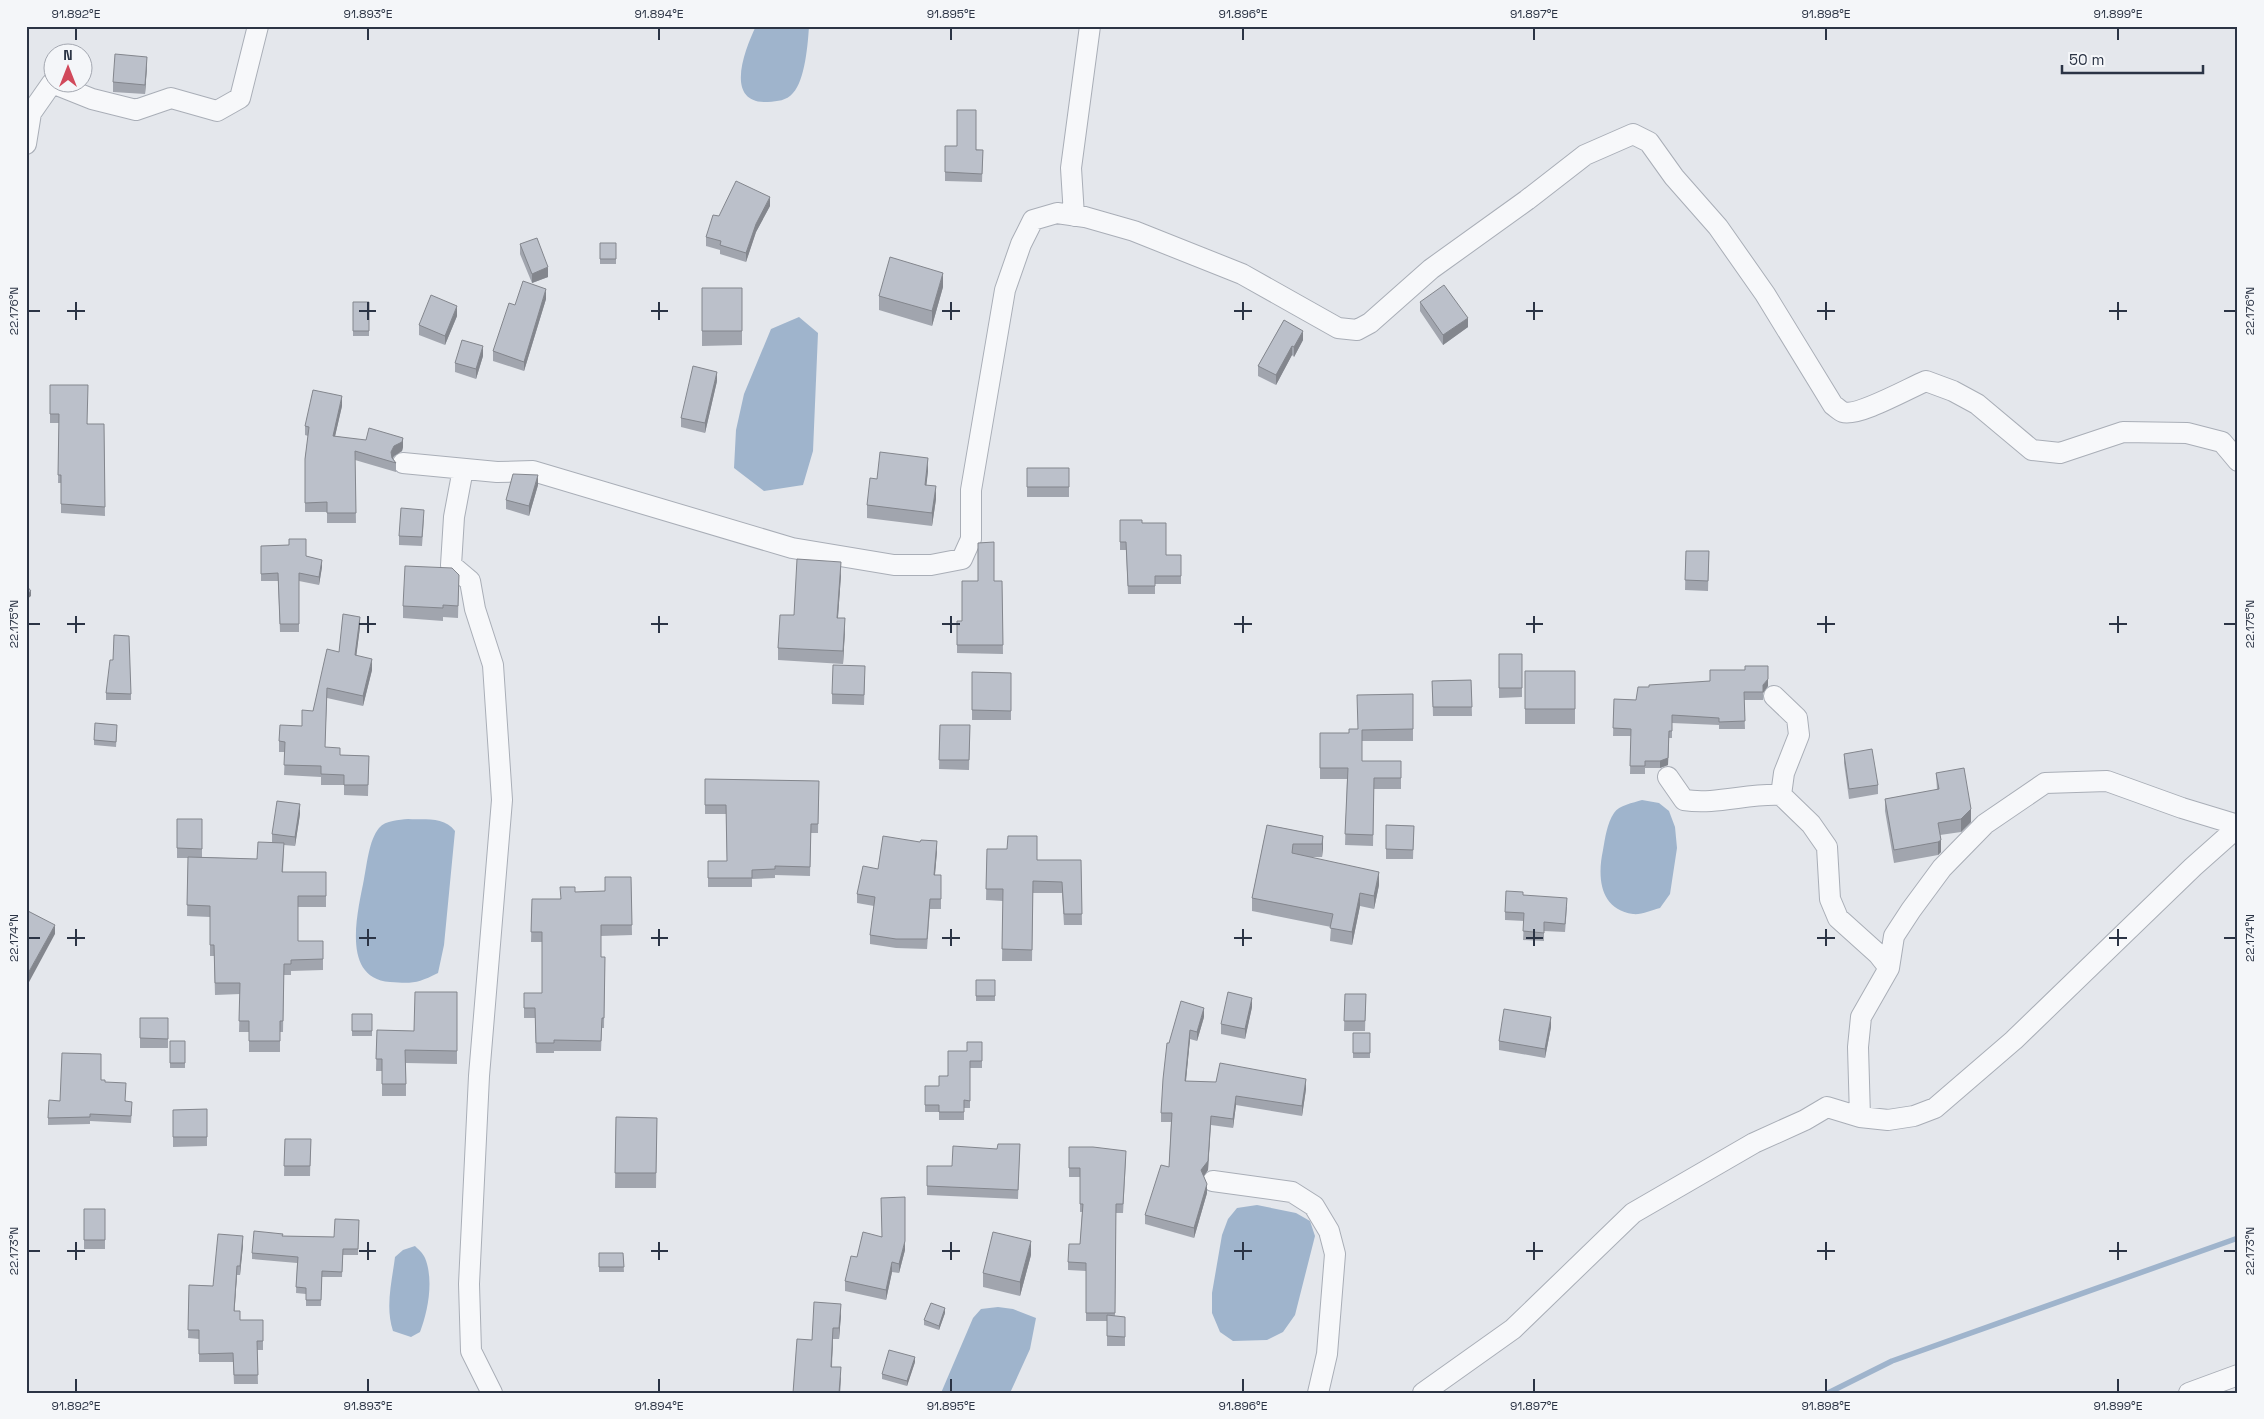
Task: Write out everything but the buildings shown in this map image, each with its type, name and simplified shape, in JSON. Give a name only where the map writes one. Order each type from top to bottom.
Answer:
[{"type":"street","points":[[26,144],[31,114],[52,83],[92,99],[136,110],[171,98],[217,111],[240,98],[258,26]]},
{"type":"street","points":[[1074,216],[1071,168],[1090,26]]},
{"type":"street","points":[[403,463],[497,472],[533,471],[792,548],[894,565],[931,565],[962,559],[971,539],[972,490],[1005,290],[1021,244],[1033,220],[1057,213],[1134,231],[1242,274],[1338,328],[1357,330],[1370,323],[1431,268],[1528,200],[1585,155],[1633,134],[1648,142],[1674,177],[1718,227],[1765,294],[1833,405],[1843,412],[1869,408],[1926,381],[1952,391],[1977,404],[2032,450],[2060,453],[2123,432],[2187,433],[2222,442],[2237,460]]},
{"type":"street","points":[[463,469],[454,517],[451,566],[470,581],[475,609],[493,665],[502,800],[479,1076],[469,1284],[471,1351],[492,1393]]},
{"type":"street","points":[[1774,696],[1797,718],[1799,735],[1784,772],[1781,795]]},
{"type":"street","points":[[1668,777],[1684,800],[1700,802],[1735,800],[1764,794],[1781,795],[1811,824],[1827,847],[1830,899],[1838,918],[1878,954],[1889,968]]},
{"type":"street","points":[[1423,1393],[1514,1329],[1633,1213],[1754,1143],[1805,1120],[1826,1107],[1860,1117],[1888,1120],[1914,1116],[1935,1108],[2014,1040],[2238,826],[2108,781],[2045,783],[1985,824],[1942,868],[1894,936],[1889,968],[1861,1017],[1858,1047],[1860,1117]]},
{"type":"street","points":[[1213,1181],[1292,1192],[1314,1206],[1328,1231],[1335,1254],[1327,1354],[1318,1393]]},
{"type":"street","points":[[2189,1393],[2238,1376]]},
{"type":"water","points":[[756,26],[809,26],[803,71],[797,87],[785,99],[768,102],[754,100],[746,94],[742,85],[743,61]]},
{"type":"water","points":[[799,317],[818,333],[813,451],[803,485],[764,491],[734,468],[736,430],[744,394],[771,329]]},
{"type":"water","points":[[1642,800],[1659,803],[1669,811],[1675,827],[1677,848],[1670,894],[1660,908],[1633,914],[1622,911],[1607,899],[1601,881],[1601,861],[1607,831],[1616,810]]},
{"type":"water","points":[[408,819],[440,821],[451,826],[455,831],[444,945],[438,973],[415,982],[404,983],[374,978],[364,969],[358,956],[356,925],[373,839],[379,828],[385,823]]},
{"type":"water","points":[[1257,1205],[1296,1213],[1310,1221],[1315,1236],[1295,1315],[1283,1332],[1267,1340],[1233,1341],[1220,1332],[1212,1313],[1212,1293],[1222,1235],[1228,1219],[1237,1208]]},
{"type":"water","points":[[415,1246],[422,1253],[428,1267],[429,1295],[420,1332],[411,1337],[393,1331],[389,1303],[395,1257],[403,1250]]},
{"type":"water","points":[[998,1307],[1013,1309],[1036,1318],[1030,1349],[1010,1393],[941,1393],[973,1318],[981,1309]]},
{"type":"waterway","points":[[1828,1393],[1892,1361],[2238,1238]]}]
